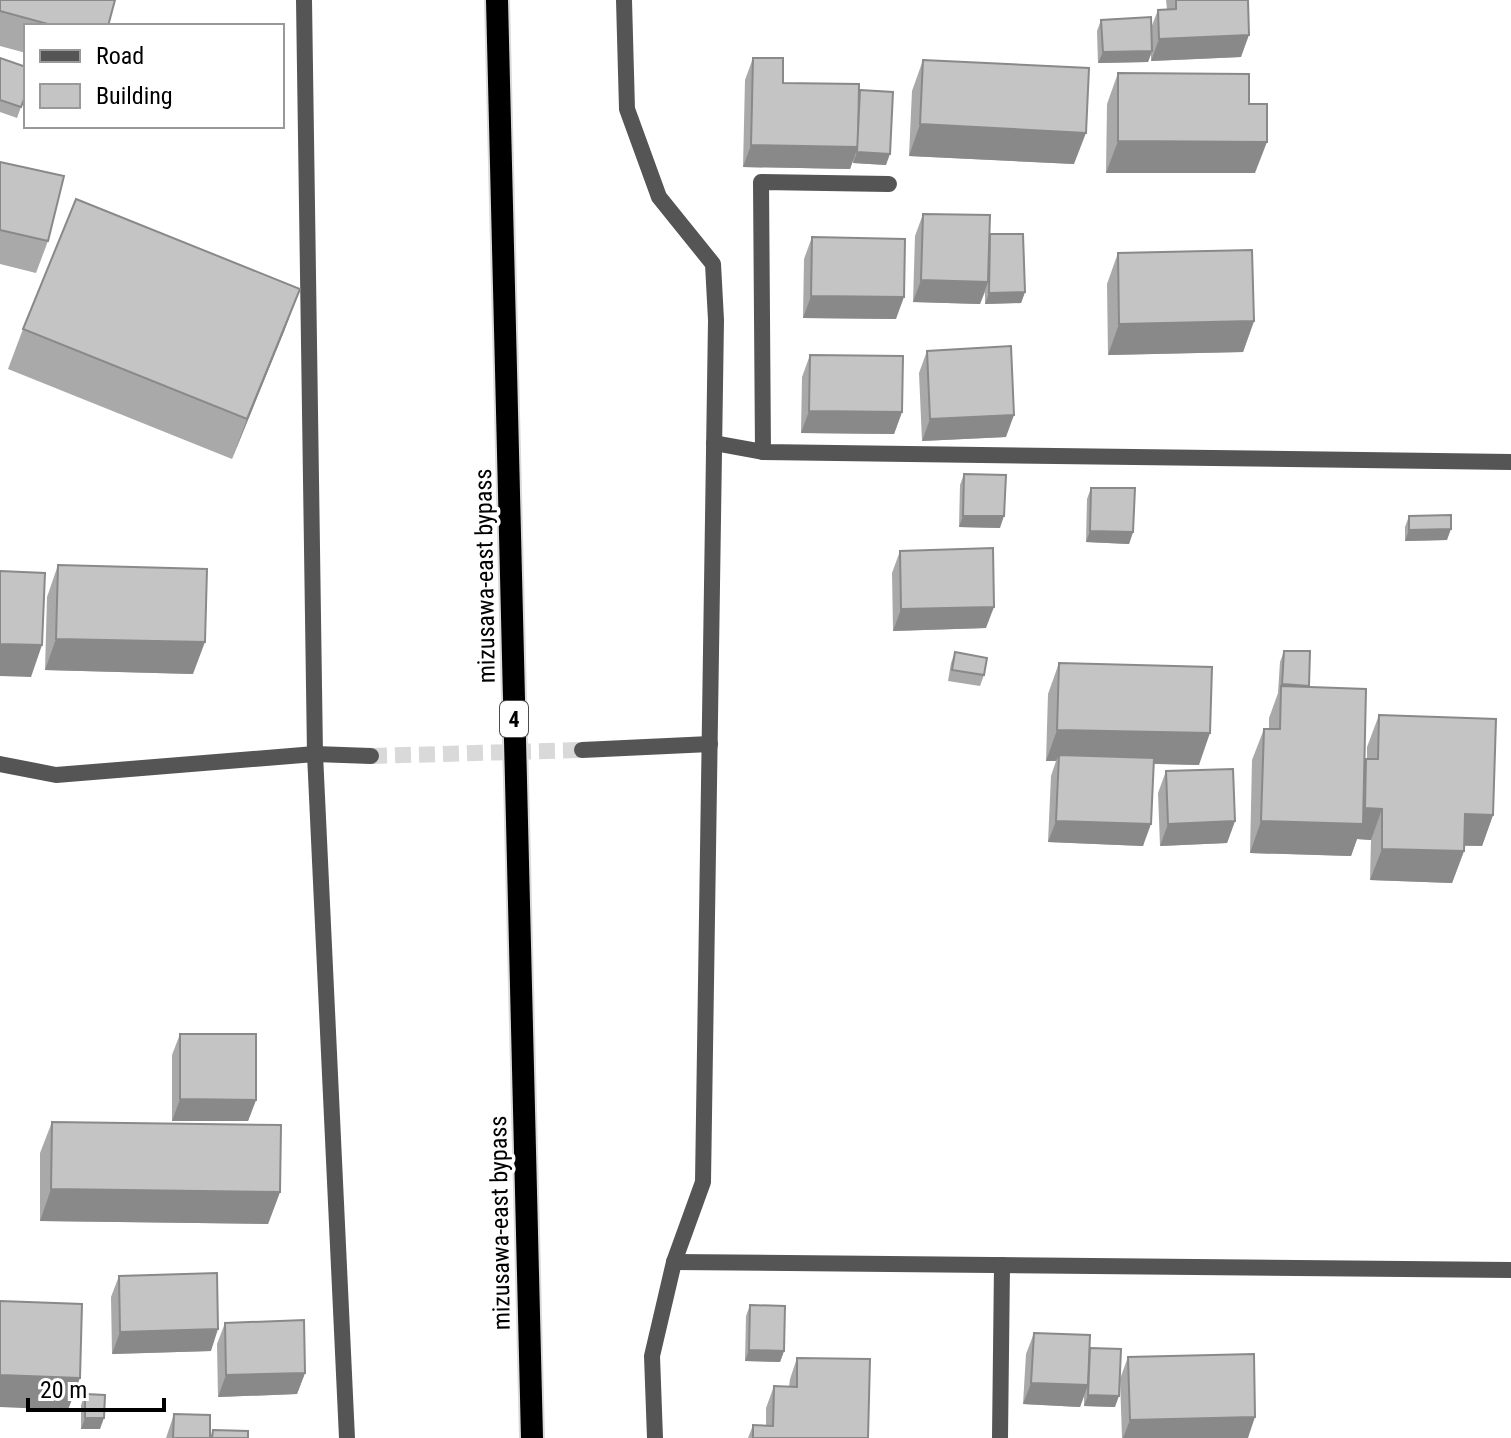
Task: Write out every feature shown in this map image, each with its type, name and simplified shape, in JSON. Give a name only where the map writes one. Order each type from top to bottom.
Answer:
[{"type":"highway","name":"mizusawa-east bypass","points":[[497,0],[532,1438]]},
{"type":"street","points":[[304,0],[315,754],[347,1438]]},
{"type":"street","points":[[624,0],[627,109],[659,197],[713,264],[714,443],[703,1182],[674,1262],[652,1356],[655,1438]]},
{"type":"street","points":[[763,452],[761,182],[889,184]]},
{"type":"street","points":[[714,443],[763,452],[1511,462]]},
{"type":"street","points":[[582,750],[710,744]]},
{"type":"street","points":[[0,764],[56,775],[315,754],[371,756]]},
{"type":"street","points":[[674,1262],[1511,1270]]},
{"type":"street","points":[[1000,1438],[1002,1265]]},
{"type":"building","points":[[0,0],[115,0],[109,24],[48,24],[0,11]]},
{"type":"building","points":[[1176,0],[1248,0],[1249,35],[1159,39],[1158,10],[1176,9]]},
{"type":"building","points":[[1151,17],[1152,51],[1103,52],[1101,20]]},
{"type":"building","points":[[0,58],[24,66],[24,99],[21,107],[0,100]]},
{"type":"building","points":[[753,58],[783,58],[783,83],[859,84],[858,147],[751,145]]},
{"type":"building","points":[[923,60],[1089,68],[1086,133],[920,124]]},
{"type":"building","points":[[1118,73],[1249,74],[1249,104],[1267,104],[1267,142],[1118,141]]},
{"type":"building","points":[[860,90],[893,92],[890,154],[857,152]]},
{"type":"building","points":[[0,162],[64,176],[48,241],[0,230]]},
{"type":"building","points":[[76,199],[300,289],[247,419],[23,329]]},
{"type":"building","points":[[923,214],[990,215],[988,282],[921,280]]},
{"type":"building","points":[[990,234],[1023,234],[1025,292],[989,293]]},
{"type":"building","points":[[812,237],[905,239],[904,297],[811,296]]},
{"type":"building","points":[[1252,250],[1254,321],[1119,324],[1118,253]]},
{"type":"building","points":[[1011,346],[1014,415],[930,419],[927,351]]},
{"type":"building","points":[[810,355],[903,356],[902,412],[809,411]]},
{"type":"building","points":[[964,474],[1006,475],[1004,516],[963,516]]},
{"type":"building","points":[[1091,488],[1135,488],[1133,532],[1090,531]]},
{"type":"building","points":[[1451,515],[1451,529],[1409,530],[1409,516]]},
{"type":"building","points":[[993,548],[994,607],[901,609],[900,551]]},
{"type":"building","points":[[58,565],[207,569],[205,642],[56,639]]},
{"type":"building","points":[[0,571],[45,573],[42,645],[0,644]]},
{"type":"building","points":[[1284,651],[1310,651],[1309,686],[1282,684]]},
{"type":"building","points":[[955,652],[987,658],[984,675],[952,670]]},
{"type":"building","points":[[1059,663],[1212,667],[1210,733],[1057,730]]},
{"type":"building","points":[[1281,686],[1366,689],[1363,824],[1261,821],[1264,729],[1280,729]]},
{"type":"building","points":[[1379,715],[1496,719],[1493,815],[1465,814],[1464,851],[1382,849],[1382,809],[1365,808],[1366,759],[1378,759]]},
{"type":"building","points":[[1059,755],[1154,758],[1151,824],[1056,821]]},
{"type":"building","points":[[1233,769],[1235,821],[1168,824],[1166,771]]},
{"type":"building","points":[[180,1034],[256,1034],[256,1100],[180,1099]]},
{"type":"building","points":[[52,1122],[281,1125],[280,1192],[51,1189]]},
{"type":"building","points":[[217,1273],[218,1329],[120,1332],[119,1276]]},
{"type":"building","points":[[0,1301],[82,1304],[80,1378],[0,1375]]},
{"type":"building","points":[[750,1305],[785,1306],[784,1351],[749,1350]]},
{"type":"building","points":[[304,1320],[305,1373],[226,1375],[225,1323]]},
{"type":"building","points":[[1034,1333],[1090,1335],[1088,1385],[1031,1383]]},
{"type":"building","points":[[1090,1348],[1121,1349],[1119,1396],[1088,1395]]},
{"type":"building","points":[[1254,1354],[1255,1417],[1130,1420],[1128,1357]]},
{"type":"building","points":[[797,1358],[870,1359],[868,1438],[753,1438],[753,1425],[773,1426],[774,1386],[797,1387]]},
{"type":"building","points":[[85,1394],[105,1395],[104,1418],[85,1418]]},
{"type":"building","points":[[174,1414],[210,1415],[210,1438],[173,1438]]},
{"type":"building","points":[[213,1430],[248,1431],[248,1438],[212,1438]]},
{"type":"tunnel","points":[[371,756],[582,750]]}]
